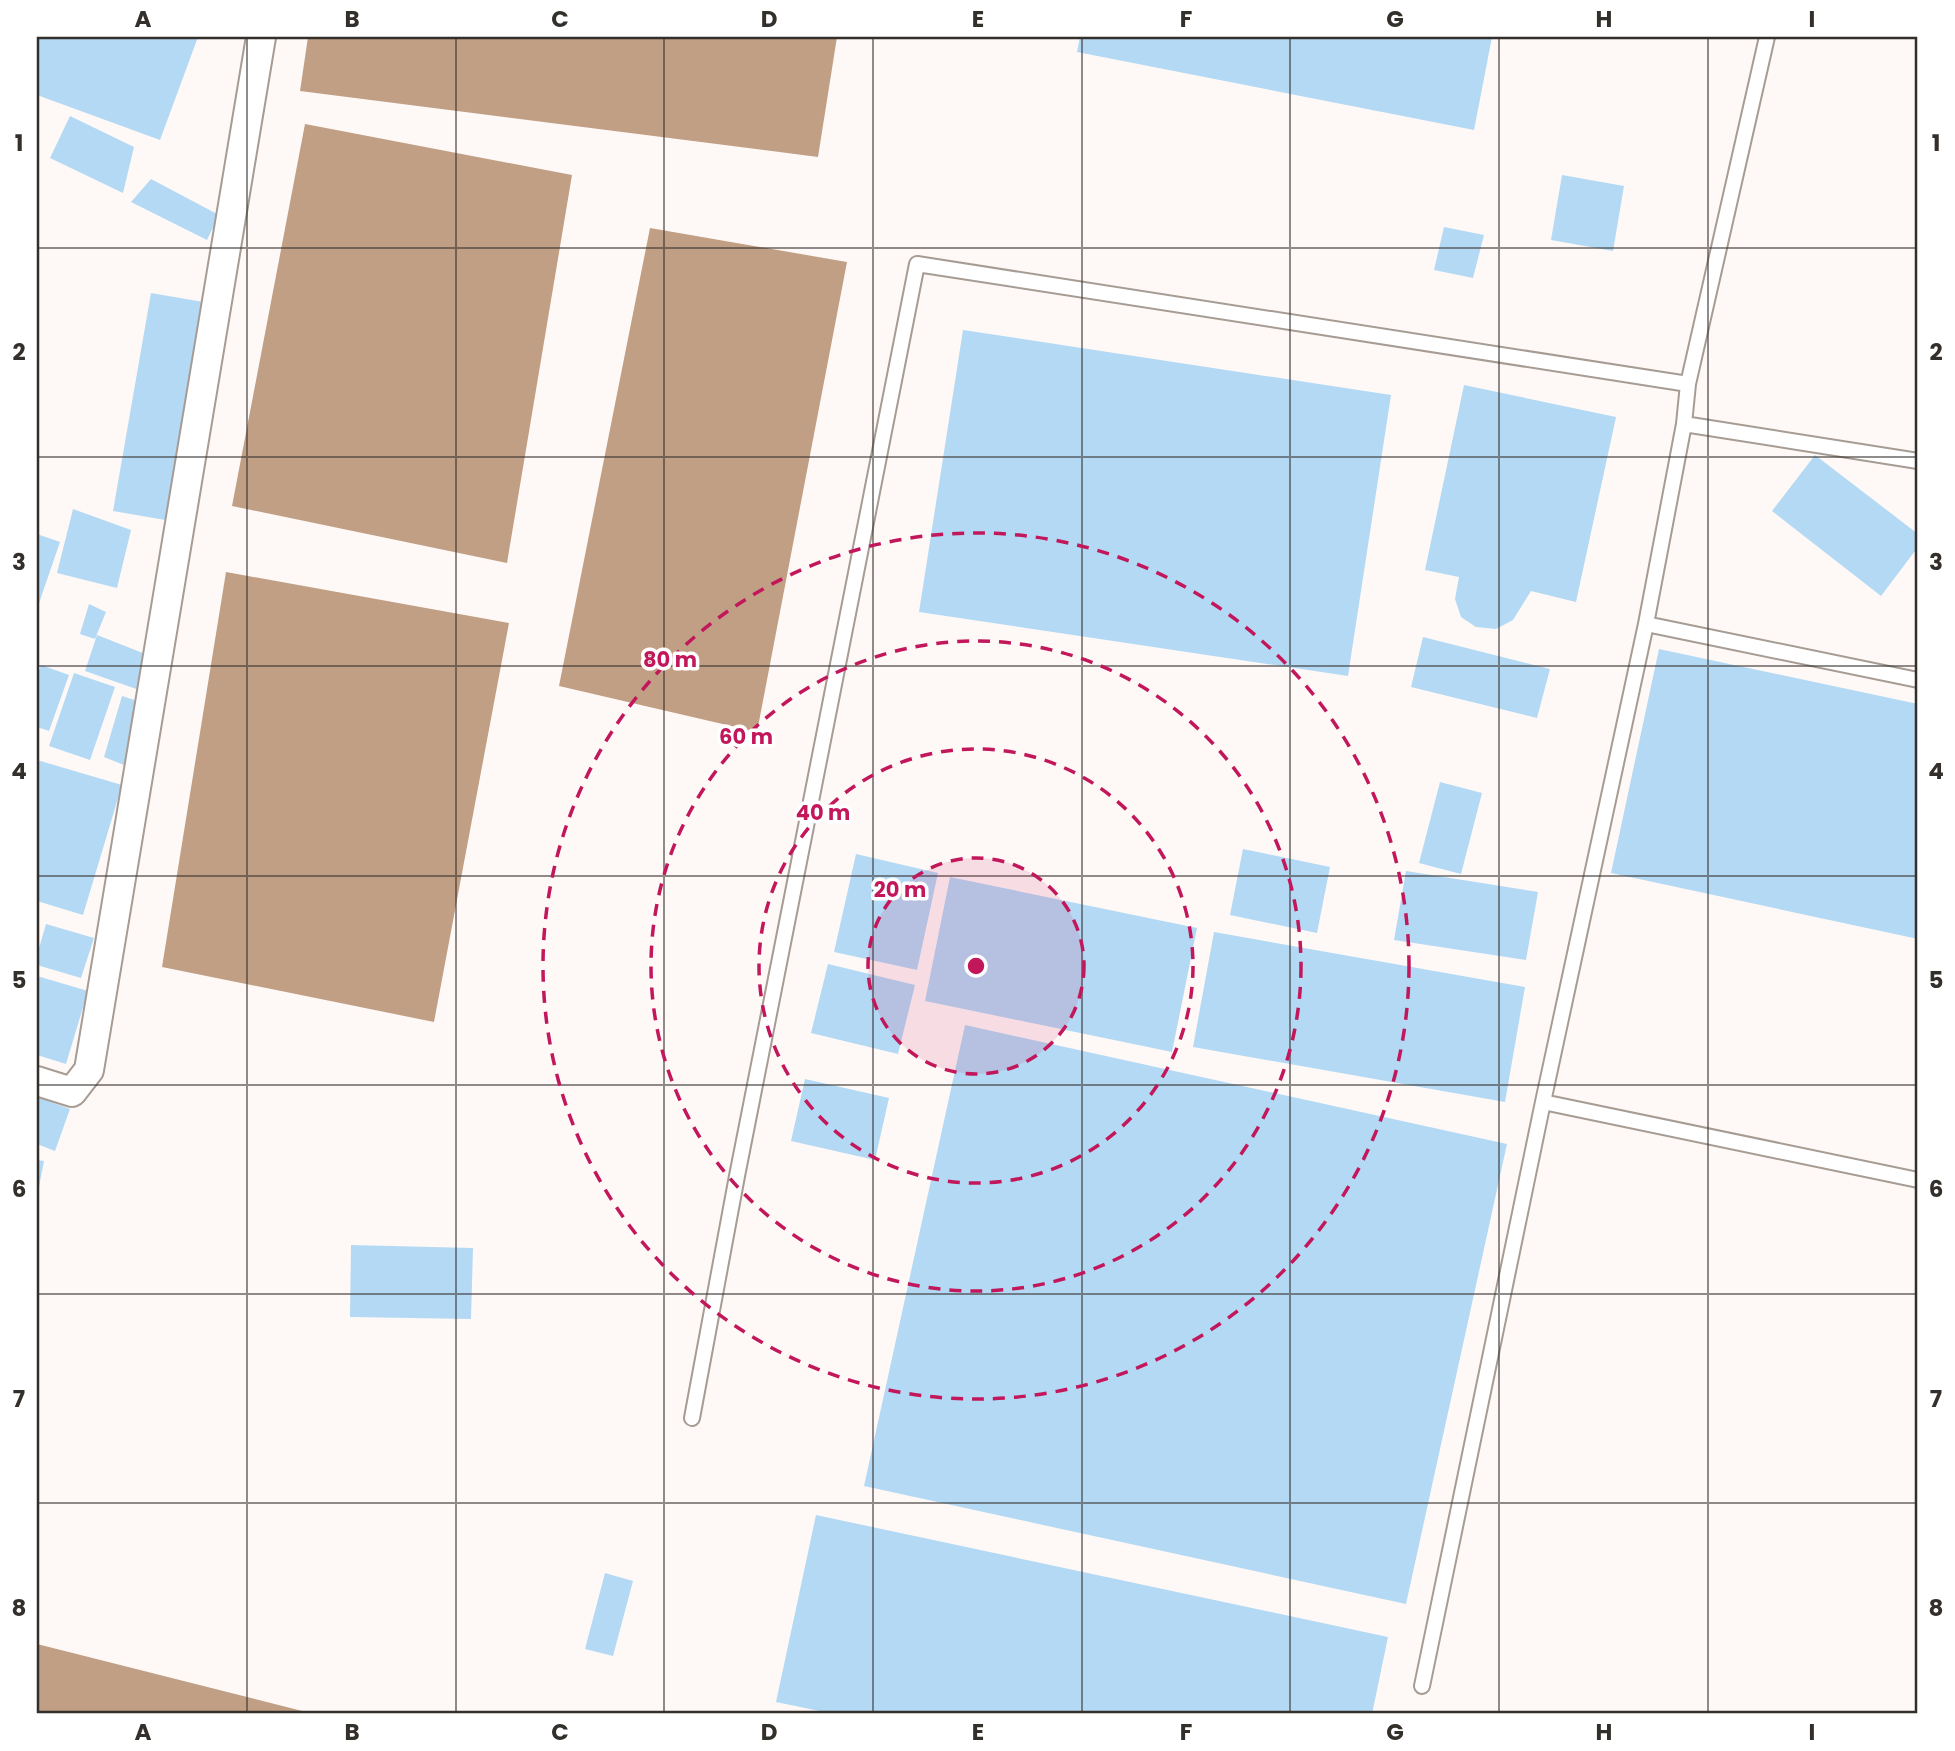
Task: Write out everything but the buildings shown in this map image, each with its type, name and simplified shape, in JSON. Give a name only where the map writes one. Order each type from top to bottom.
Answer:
[{"type":"street","points":[[37,1081],[72,1092],[89,1070],[261,37]]},
{"type":"lane","points":[[1422,1686],[1543,1102],[1646,624],[1684,424],[1688,384],[1767,37]]},
{"type":"lane","points":[[692,1418],[739,1162],[918,264],[1688,384]]},
{"type":"lane","points":[[1684,424],[1918,461]]},
{"type":"lane","points":[[1646,624],[1918,680]]},
{"type":"lane","points":[[1543,1102],[1918,1180]]},
{"type":"shaded area","points":[[308,37],[837,37],[818,157],[300,91]]},
{"type":"shaded area","points":[[305,124],[572,175],[507,563],[232,506]]},
{"type":"shaded area","points":[[650,228],[847,262],[757,732],[559,686]]},
{"type":"shaded area","points":[[226,572],[509,623],[434,1022],[162,967]]},
{"type":"shaded area","points":[[37,1644],[314,1714],[37,1714]]}]
